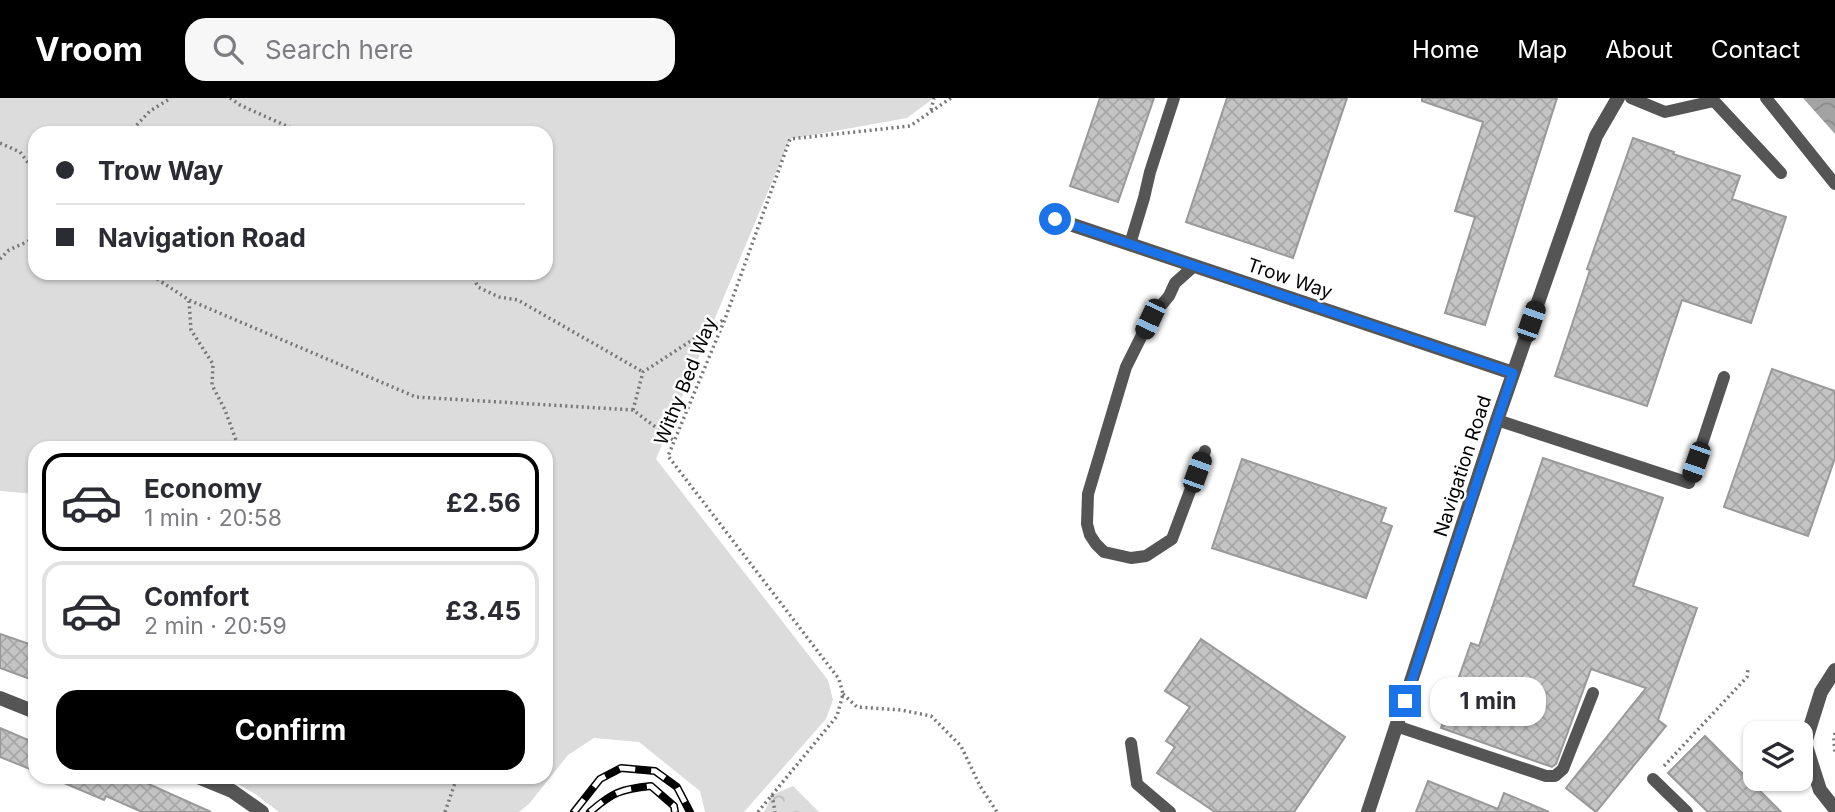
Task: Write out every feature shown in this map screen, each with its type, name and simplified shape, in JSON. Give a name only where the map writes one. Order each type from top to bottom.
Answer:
[{"type":"street","name":"Navigation Road","points":[[1368,812],[1497,420],[1596,135],[1618,98]]},
{"type":"street","name":"Trow Way","points":[[1055,219],[1513,373]]},
{"type":"street","points":[[1835,670],[1821,692],[1805,743],[1820,790],[1835,809]]},
{"type":"street","points":[[0,698],[28,709]]},
{"type":"street","points":[[215,784],[232,791],[262,812]]},
{"type":"lane","points":[[1130,244],[1174,98]]},
{"type":"lane","points":[[1631,98],[1665,112],[1714,101],[1781,173]]},
{"type":"lane","points":[[1766,98],[1835,184]]},
{"type":"lane","points":[[1194,266],[1175,283],[1150,319],[1126,367],[1088,494],[1087,524],[1096,544],[1104,552],[1131,558],[1146,556],[1172,539],[1205,450]]},
{"type":"lane","points":[[1497,420],[1689,484],[1724,377]]},
{"type":"lane","points":[[1396,726],[1546,776],[1555,776],[1563,769],[1593,693]]},
{"type":"lane","points":[[1131,743],[1138,784],[1170,812]]},
{"type":"lane","points":[[1653,779],[1687,812]]},
{"type":"path","points":[[136,126],[150,111],[171,98]]},
{"type":"path","points":[[229,98],[286,126]]},
{"type":"path","points":[[930,112],[934,98]]},
{"type":"path","name":"Withy Bed Way","points":[[843,694],[839,679],[668,456],[724,319],[790,139],[910,126],[951,98]]},
{"type":"path","points":[[0,143],[20,152],[28,163]]},
{"type":"path","points":[[0,259],[9,250],[28,241]]},
{"type":"path","points":[[159,280],[189,300],[416,397],[633,410],[674,441]]},
{"type":"path","points":[[474,280],[478,287],[499,297],[518,300],[643,372]]},
{"type":"path","points":[[189,300],[191,330],[213,364],[212,385],[236,441]]},
{"type":"path","points":[[633,410],[643,372],[724,319]]},
{"type":"path","points":[[1653,779],[1747,677],[1748,669]]},
{"type":"path","points":[[758,812],[837,716],[843,694],[857,707],[901,710],[931,716],[961,746],[980,786],[997,812]]},
{"type":"path","points":[[1835,733],[1835,754]]},
{"type":"path","points":[[445,812],[455,784]]},
{"type":"path","points":[[772,795],[775,812]]},
{"type":"green space","points":[[0,98],[934,98],[907,118],[790,139],[656,459],[828,680],[833,700],[826,719],[744,812],[705,812],[700,791],[639,742],[594,738],[568,755],[553,774],[553,441],[28,441],[28,493],[0,491]]},
{"type":"green space","points":[[238,784],[545,784],[519,812],[279,812]]},
{"type":"green space","points":[[793,786],[819,812],[764,812],[772,795]]},
{"type":"water","points":[[1803,98],[1835,98],[1835,134]]},
{"type":"building","points":[[1100,98],[1154,98],[1118,202],[1070,186]]},
{"type":"building","points":[[1227,98],[1347,98],[1293,258],[1186,222]]},
{"type":"building","points":[[1422,98],[1557,98],[1485,325],[1445,313],[1475,217],[1455,211],[1483,122],[1422,101]]},
{"type":"building","points":[[1633,138],[1740,176],[1732,199],[1786,217],[1751,323],[1682,300],[1647,406],[1555,376],[1590,270],[1587,269]]},
{"type":"building","points":[[1772,369],[1835,391],[1835,458],[1808,536],[1724,507]]},
{"type":"building","points":[[1543,458],[1663,498],[1633,586],[1697,608],[1658,720],[1666,726],[1596,812],[1566,788],[1646,688],[1591,669],[1556,764],[1552,767],[1441,728],[1471,643],[1479,646]]},
{"type":"building","points":[[1242,459],[1386,508],[1381,522],[1392,526],[1366,598],[1212,548]]},
{"type":"building","points":[[0,634],[28,644],[28,678],[0,668]]},
{"type":"building","points":[[1201,639],[1345,737],[1294,812],[1215,812],[1157,773],[1175,747],[1166,741],[1190,707],[1165,691]]},
{"type":"building","points":[[0,728],[28,740],[28,768],[0,757]]},
{"type":"building","points":[[1705,736],[1743,774],[1743,791],[1760,791],[1781,812],[1708,812],[1668,773]]},
{"type":"building","points":[[1428,781],[1498,809],[1504,793],[1549,812],[1416,812]]},
{"type":"building","points":[[66,784],[149,784],[211,812],[142,812],[106,796],[104,800]]},
{"type":"railway","points":[[574,812],[600,779],[621,768],[655,771],[677,787],[690,812]]},
{"type":"railway","points":[[590,812],[618,793],[651,786],[674,806],[675,812]]},
{"type":"route","points":[[1055,219],[1513,373],[1405,701]]}]
